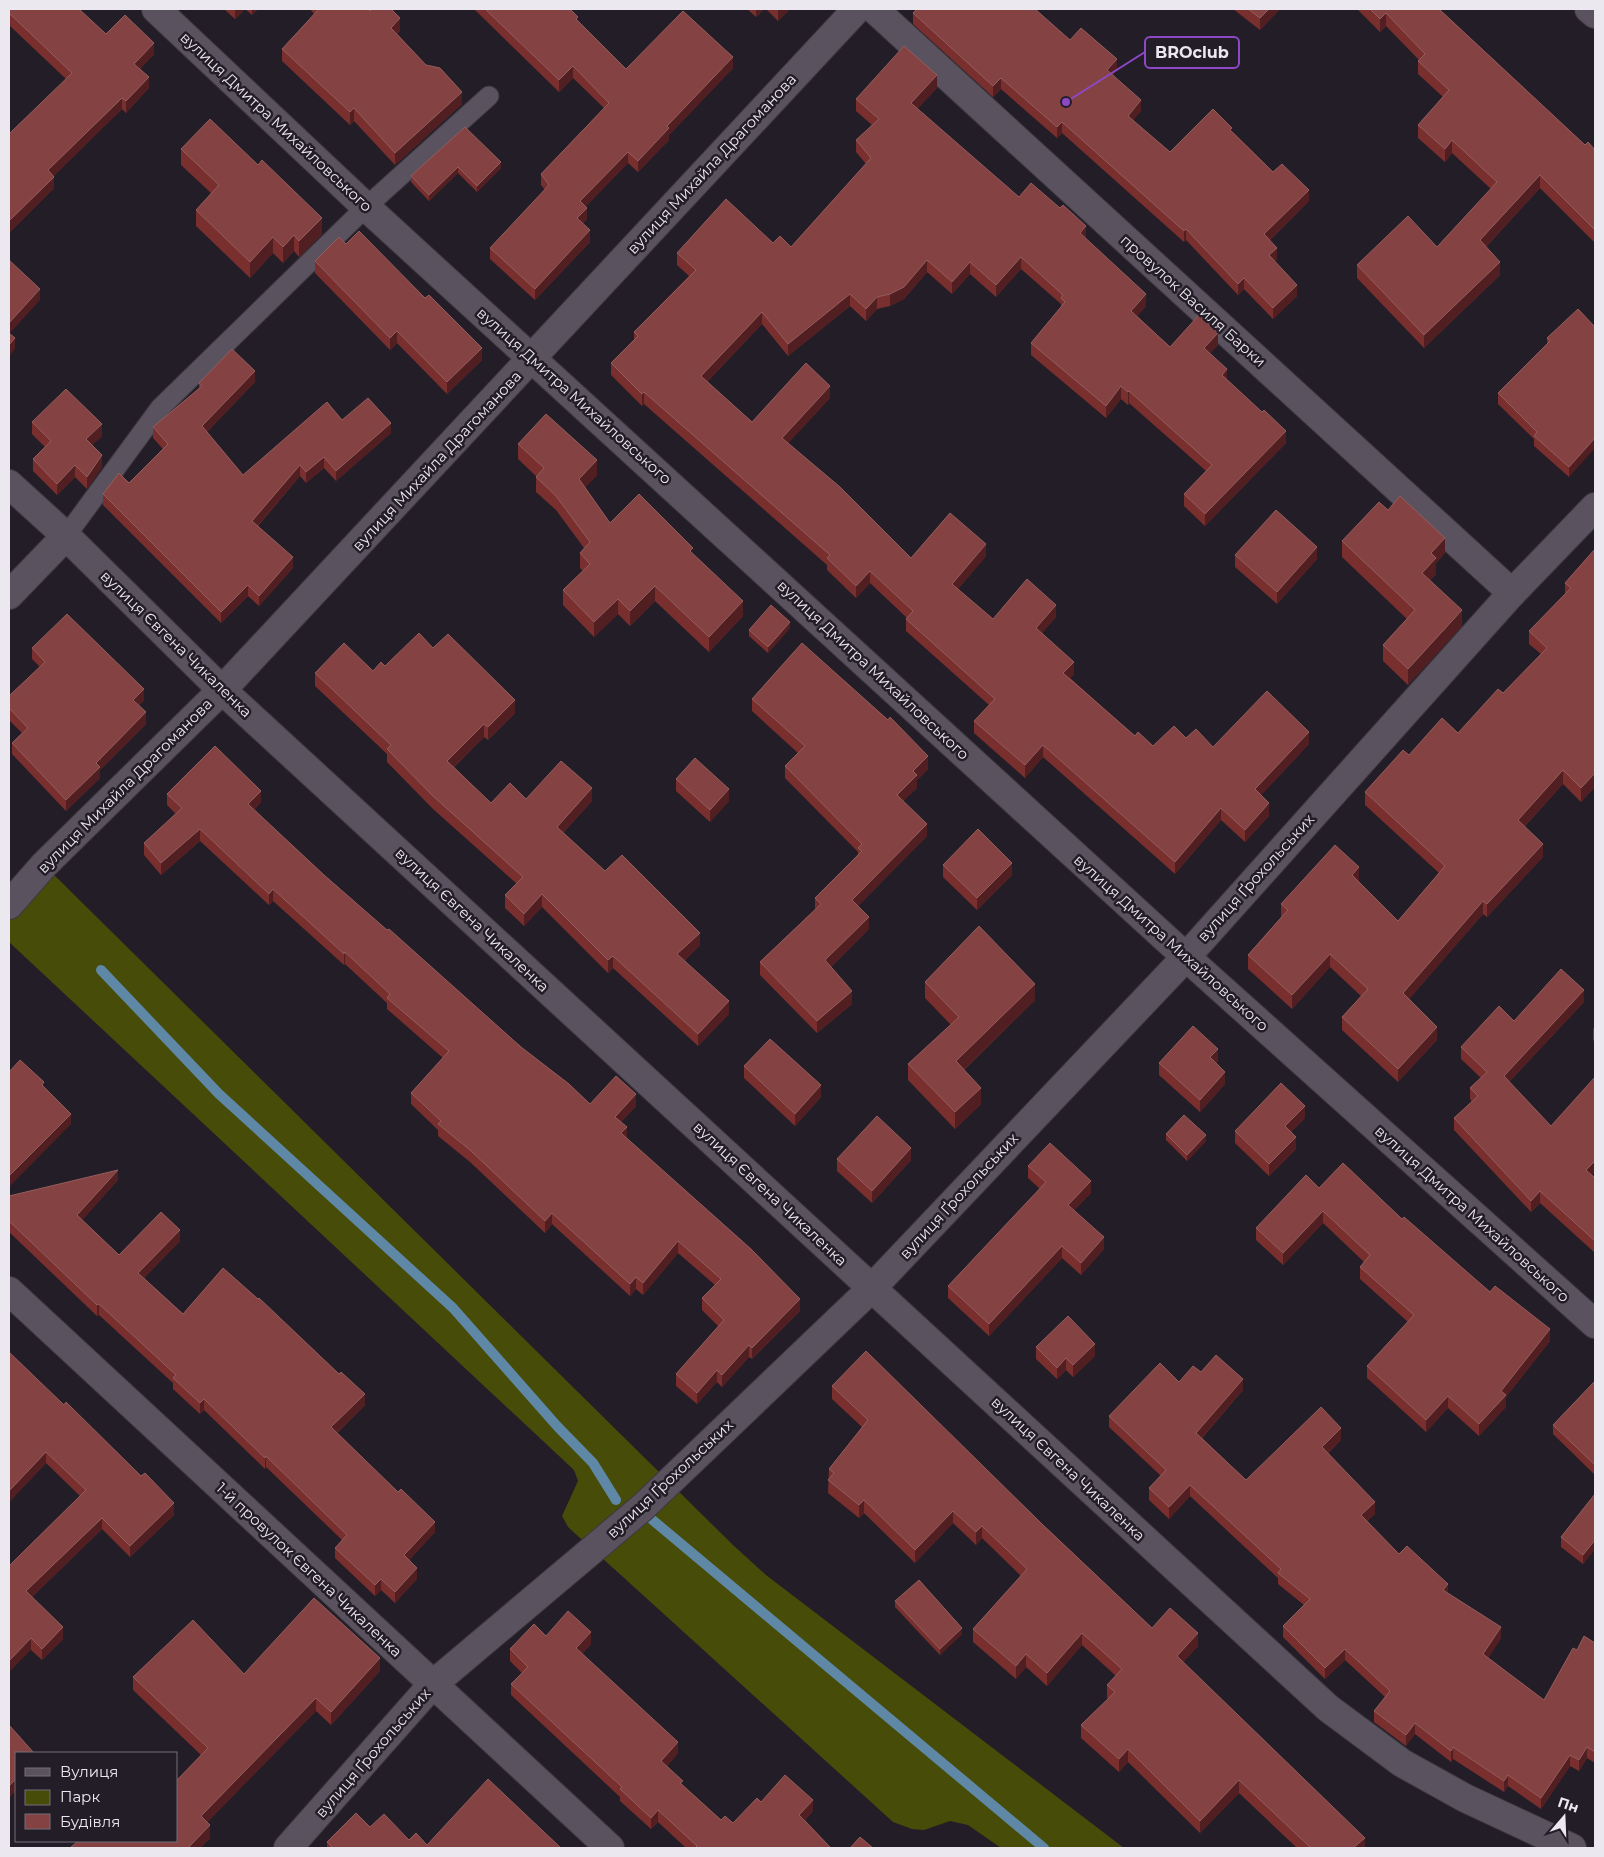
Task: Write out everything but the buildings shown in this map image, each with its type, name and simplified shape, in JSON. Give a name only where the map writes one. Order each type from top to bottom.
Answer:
[{"type":"street","name":"вулиця Дмитра Михайловського","points":[[156,9],[366,207],[1186,957],[1595,1324]]},
{"type":"street","name":"вулиця Михайла Драгоманова","points":[[9,905],[44,865],[222,690],[857,9]]},
{"type":"street","name":"провулок Василя Барки","points":[[874,9],[1512,593]]},
{"type":"street","points":[[1589,9],[1595,14]]},
{"type":"street","name":"вулиця Євгена Чикаленка","points":[[9,484],[66,536],[222,690],[1328,1708],[1402,1763],[1465,1798],[1572,1848]]},
{"type":"street","name":"вулиця Ґрохольських","points":[[288,1848],[432,1685],[643,1507],[872,1288],[1186,957],[1512,593],[1595,507]]},
{"type":"street","points":[[9,595],[66,536]]},
{"type":"street","name":"1-й провулок Євгена Чикаленка","points":[[9,1291],[610,1848]]},
{"type":"lane","points":[[66,536],[160,408],[366,207],[489,96]]},
{"type":"green space","points":[[44,865],[733,1545],[766,1575],[1124,1848],[1001,1848],[968,1825],[950,1821],[924,1830],[912,1829],[893,1822],[568,1527],[562,1516],[578,1481],[574,1470],[9,942],[9,905]]},
{"type":"waterway","points":[[101,970],[219,1094],[453,1308],[557,1426],[593,1463],[616,1500]]},
{"type":"waterway","points":[[649,1517],[1044,1848]]},
{"type":"place","name":"BROclub","points":[[1066,102]]}]
